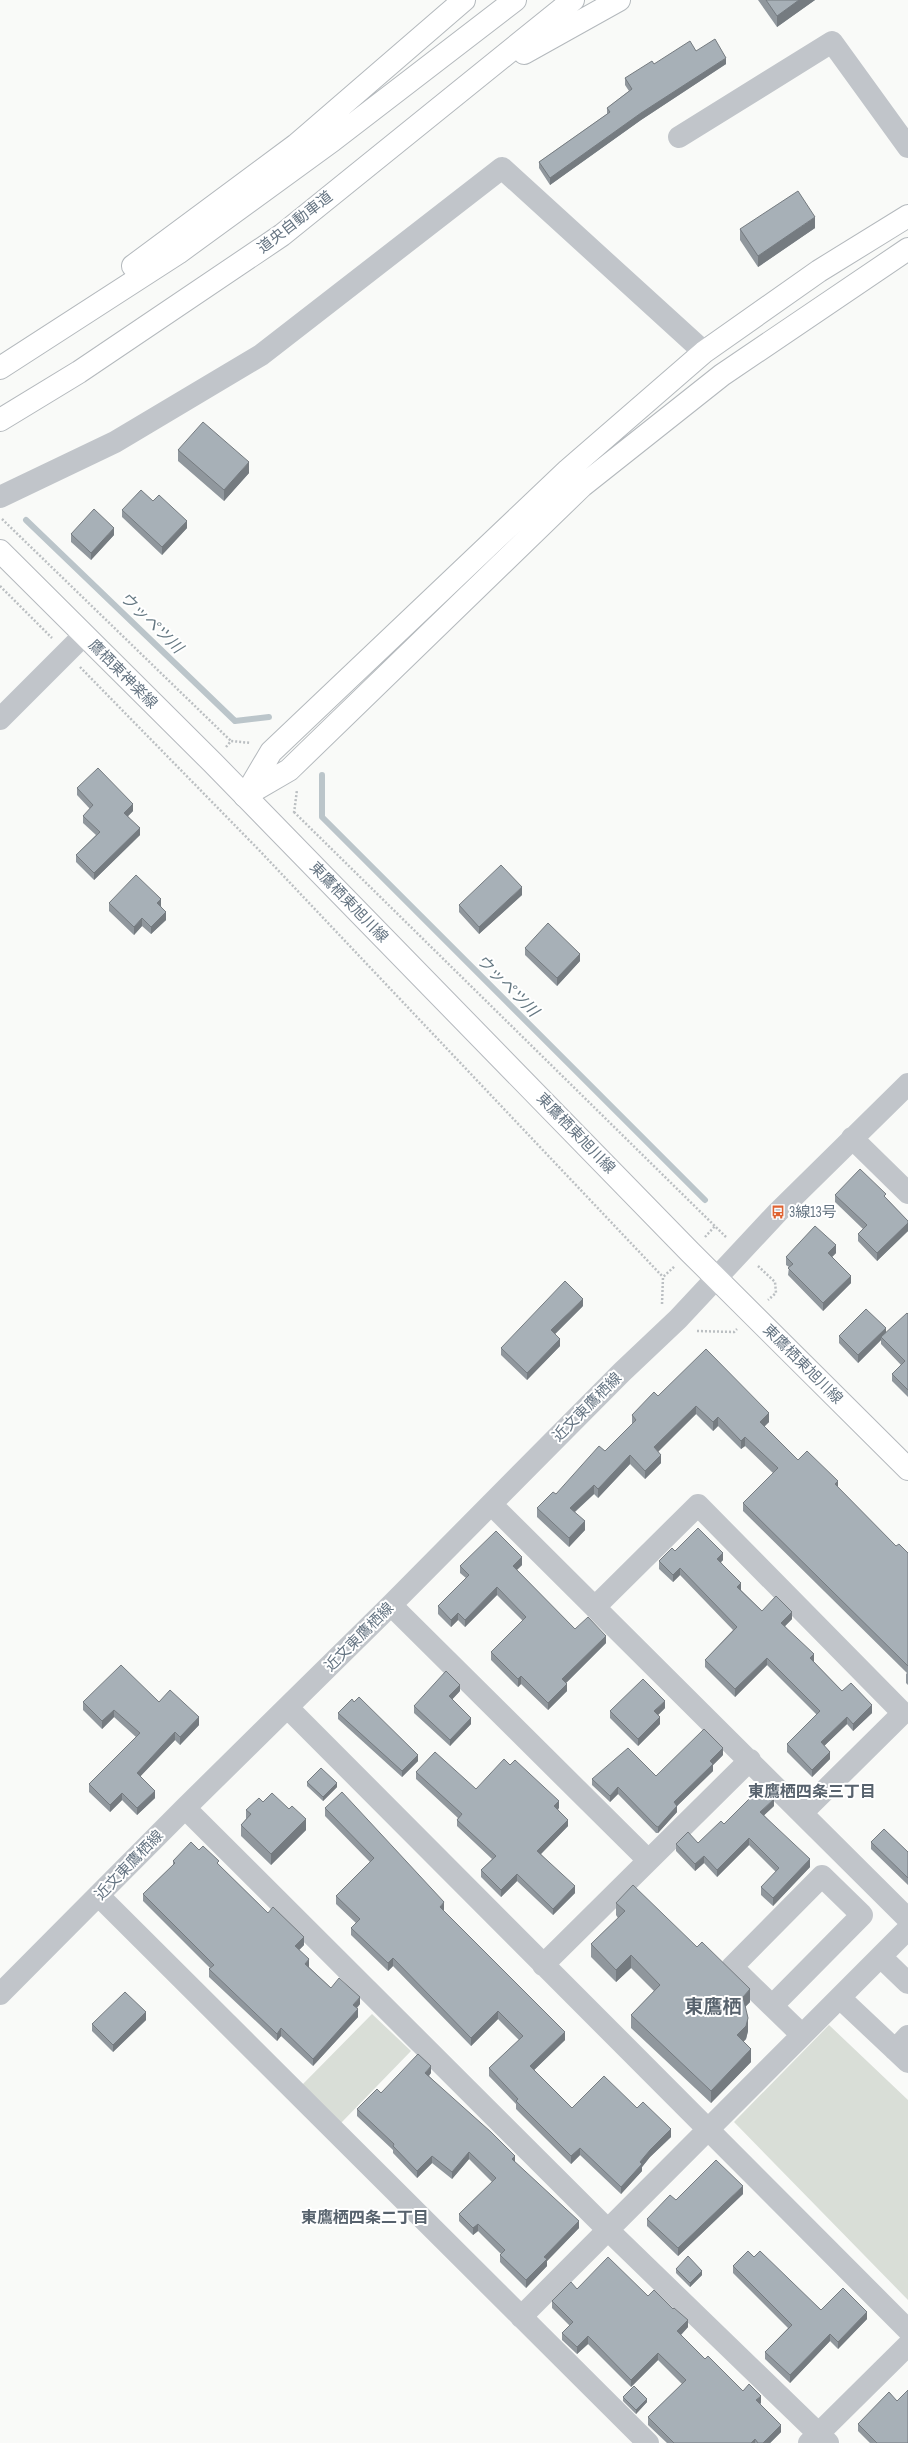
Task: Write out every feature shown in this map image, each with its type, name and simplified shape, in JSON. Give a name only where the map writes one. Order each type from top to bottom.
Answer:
[{"type":"main road","points":[[0,364],[296,145],[464,0]]},
{"type":"main road","points":[[0,368],[178,253],[333,140],[515,0]]},
{"type":"main road","name":"道央自動車道","points":[[0,420],[86,367],[282,235],[573,0]]},
{"type":"main road","points":[[470,83],[619,0]]},
{"type":"main road","points":[[246,796],[271,752],[568,470],[704,352],[818,271],[908,216]]},
{"type":"main road","points":[[246,796],[289,770],[582,486],[722,375],[908,249]]},
{"type":"main road","name":"鷹栖東神楽線","points":[[0,552],[246,796]]},
{"type":"main road","name":"東鷹栖東旭川線","points":[[246,796],[716,1278],[908,1469]]},
{"type":"street","points":[[679,138],[832,42],[908,147]]},
{"type":"street","points":[[0,497],[114,442],[261,355],[502,168],[704,352]]},
{"type":"street","points":[[0,719],[84,635]]},
{"type":"street","name":"近文東鷹栖線","points":[[0,1994],[185,1808],[391,1606],[716,1278],[778,1212],[908,1084]]},
{"type":"street","points":[[852,1138],[908,1193]]},
{"type":"street","points":[[491,1504],[803,1812],[908,1919]]},
{"type":"street","points":[[595,1606],[698,1505],[903,1713],[803,1812]]},
{"type":"street","points":[[391,1606],[648,1860]]},
{"type":"street","points":[[288,1708],[542,1965],[908,2330]]},
{"type":"street","points":[[542,1965],[750,1760]]},
{"type":"street","points":[[185,1808],[818,2440],[908,2345]]},
{"type":"street","points":[[836,1890],[858,1868]]},
{"type":"street","points":[[772,2006],[862,1916],[822,1876],[732,1966],[772,2006],[802,2035]]},
{"type":"street","points":[[99,1896],[648,2443]]},
{"type":"street","points":[[522,2317],[908,1929]]},
{"type":"street","points":[[881,1957],[908,1983]]},
{"type":"street","points":[[840,1998],[904,2049]]},
{"type":"path","points":[[0,517],[231,742]]},
{"type":"path","points":[[0,586],[258,849],[663,1277]]},
{"type":"path","points":[[294,812],[715,1226]]},
{"type":"shaded area","points":[[372,2014],[411,2051],[341,2123],[302,2085]]},
{"type":"shaded area","points":[[829,2025],[908,2100],[908,2300],[734,2122]]},
{"type":"building","points":[[766,0],[799,0],[777,16]]},
{"type":"building","points":[[715,39],[726,58],[641,113],[550,178],[539,162],[610,112],[607,108],[632,89],[625,78],[652,61],[654,64],[690,41],[696,51]]},
{"type":"building","points":[[798,191],[815,217],[758,256],[740,229]]},
{"type":"building","points":[[203,422],[249,462],[224,490],[178,450]]},
{"type":"building","points":[[141,490],[153,501],[159,495],[187,521],[162,547],[122,510]]},
{"type":"building","points":[[94,509],[114,528],[91,553],[71,534]]},
{"type":"building","points":[[98,768],[133,804],[124,813],[140,828],[94,873],[76,855],[100,832],[83,816],[93,805],[77,788]]},
{"type":"building","points":[[501,865],[522,887],[479,927],[459,905]]},
{"type":"building","points":[[136,875],[161,899],[157,903],[166,912],[151,927],[142,918],[134,927],[109,903]]},
{"type":"building","points":[[548,923],[580,954],[557,978],[525,948]]},
{"type":"building","points":[[860,1169],[886,1194],[884,1196],[908,1221],[908,1223],[877,1253],[858,1234],[867,1225],[835,1195]]},
{"type":"building","points":[[815,1226],[836,1245],[828,1253],[851,1276],[823,1303],[788,1268],[793,1264],[786,1257]]},
{"type":"building","points":[[565,1281],[583,1299],[551,1330],[560,1339],[527,1373],[501,1348]]},
{"type":"building","points":[[866,1309],[886,1328],[858,1355],[839,1336]]},
{"type":"building","points":[[907,1313],[908,1390],[892,1374],[905,1361],[881,1337]]},
{"type":"building","points":[[706,1349],[769,1413],[760,1422],[798,1460],[807,1451],[838,1481],[835,1484],[896,1546],[899,1544],[908,1553],[908,1666],[743,1503],[778,1468],[745,1437],[741,1441],[718,1417],[713,1422],[696,1406],[654,1447],[661,1455],[645,1471],[630,1455],[598,1489],[594,1485],[570,1508],[585,1521],[569,1538],[537,1508],[553,1492],[556,1494],[599,1446],[605,1451],[636,1420],[632,1415],[654,1392],[658,1396]]},
{"type":"building","points":[[698,1528],[723,1553],[717,1559],[741,1583],[737,1587],[762,1611],[776,1596],[792,1612],[781,1623],[814,1654],[810,1658],[842,1691],[851,1683],[872,1705],[853,1724],[847,1717],[821,1742],[830,1752],[812,1770],[787,1744],[820,1711],[767,1658],[735,1689],[705,1660],[737,1627],[680,1568],[673,1575],[659,1561],[672,1548],[675,1551]]},
{"type":"building","points":[[496,1531],[522,1557],[513,1566],[575,1629],[588,1617],[606,1636],[562,1679],[567,1684],[548,1703],[521,1676],[518,1679],[491,1652],[526,1617],[497,1587],[465,1620],[458,1613],[451,1620],[438,1606],[469,1575],[460,1566]]},
{"type":"building","points":[[121,1665],[159,1702],[170,1690],[199,1717],[180,1737],[175,1732],[137,1773],[155,1791],[137,1808],[122,1793],[110,1805],[89,1784],[140,1733],[114,1710],[102,1721],[83,1702]]},
{"type":"building","points":[[446,1671],[460,1685],[449,1696],[471,1718],[450,1740],[414,1706]]},
{"type":"building","points":[[643,1679],[665,1701],[654,1711],[660,1717],[638,1739],[610,1711]]},
{"type":"building","points":[[359,1697],[418,1755],[402,1771],[338,1713],[352,1699],[354,1702]]},
{"type":"building","points":[[704,1729],[723,1748],[710,1761],[713,1764],[674,1802],[677,1806],[658,1827],[618,1787],[610,1796],[592,1779],[628,1748],[656,1776]]},
{"type":"building","points":[[435,1752],[476,1789],[504,1759],[510,1765],[515,1760],[559,1801],[554,1806],[568,1820],[537,1851],[575,1886],[553,1909],[517,1874],[501,1890],[481,1870],[496,1856],[457,1820],[462,1814],[416,1772]]},
{"type":"building","points":[[321,1768],[337,1783],[323,1797],[307,1782]]},
{"type":"building","points":[[762,1786],[774,1799],[760,1812],[810,1859],[773,1898],[761,1887],[779,1868],[749,1838],[717,1870],[704,1856],[695,1864],[676,1844],[688,1832],[698,1843],[721,1821],[724,1824]]},
{"type":"building","points":[[342,1792],[444,1902],[440,1907],[565,2032],[530,2066],[572,2108],[604,2076],[637,2108],[643,2102],[671,2129],[650,2150],[640,2162],[642,2164],[621,2187],[580,2148],[571,2156],[516,2101],[518,2099],[489,2068],[523,2036],[498,2011],[471,2038],[393,1958],[388,1963],[351,1928],[360,1919],[336,1896],[374,1858],[325,1808]]},
{"type":"building","points":[[272,1793],[289,1809],[292,1806],[306,1819],[271,1854],[241,1825],[251,1814],[246,1810],[259,1798],[263,1802]]},
{"type":"building","points":[[884,1829],[908,1852],[908,1878],[871,1842]]},
{"type":"building","points":[[191,1842],[199,1850],[203,1846],[219,1861],[217,1863],[268,1913],[273,1907],[304,1937],[295,1946],[309,1959],[305,1964],[331,1988],[339,1978],[360,1997],[353,2005],[358,2009],[313,2059],[281,2028],[277,2034],[209,1969],[214,1965],[143,1894],[175,1863],[173,1861]]},
{"type":"building","points":[[633,1885],[697,1947],[702,1942],[750,1989],[743,1997],[748,2018],[746,2026],[737,2035],[751,2049],[711,2091],[631,2015],[660,1985],[631,1955],[616,1970],[591,1944],[625,1911],[616,1903]]},
{"type":"building","points":[[125,1992],[146,2012],[113,2045],[92,2024]]},
{"type":"building","points":[[418,2054],[431,2066],[425,2073],[491,2132],[515,2156],[512,2159],[579,2221],[544,2257],[547,2259],[526,2280],[500,2255],[505,2250],[478,2224],[473,2228],[459,2214],[496,2178],[469,2152],[452,2172],[432,2156],[417,2171],[393,2146],[394,2144],[357,2109],[377,2089],[381,2093]]},
{"type":"building","points":[[716,2160],[743,2186],[678,2248],[647,2219],[670,2195],[676,2200]]},
{"type":"building","points":[[748,2251],[754,2257],[760,2251],[821,2310],[843,2288],[867,2312],[838,2342],[830,2334],[790,2375],[765,2352],[792,2325],[733,2266]]},
{"type":"building","points":[[688,2256],[702,2271],[690,2283],[676,2269]]},
{"type":"building","points":[[608,2257],[648,2296],[654,2290],[673,2309],[674,2308],[688,2320],[677,2331],[705,2359],[708,2356],[743,2391],[749,2384],[761,2396],[756,2400],[781,2425],[763,2443],[758,2443],[755,2439],[751,2443],[674,2443],[648,2417],[686,2380],[658,2353],[631,2380],[588,2336],[577,2347],[562,2333],[573,2322],[552,2301],[571,2282],[577,2289]]},
{"type":"building","points":[[634,2386],[647,2399],[636,2410],[623,2397]]},
{"type":"building","points":[[908,2390],[908,2443],[877,2443],[858,2424],[889,2392],[897,2401]]},
{"type":"waterway","name":"ウッペツ川","points":[[26,520],[235,721],[269,717]]},
{"type":"waterway","name":"ウッペツ川","points":[[322,775],[322,817],[705,1200]]},
{"type":"place","name":"3線13号","points":[[778,1212]]},
{"type":"district","name":"東鷹栖四条三丁目","points":[[812,1791]]},
{"type":"district","name":"東鷹栖","points":[[713,2006]]},
{"type":"district","name":"東鷹栖四条二丁目","points":[[365,2217]]}]
